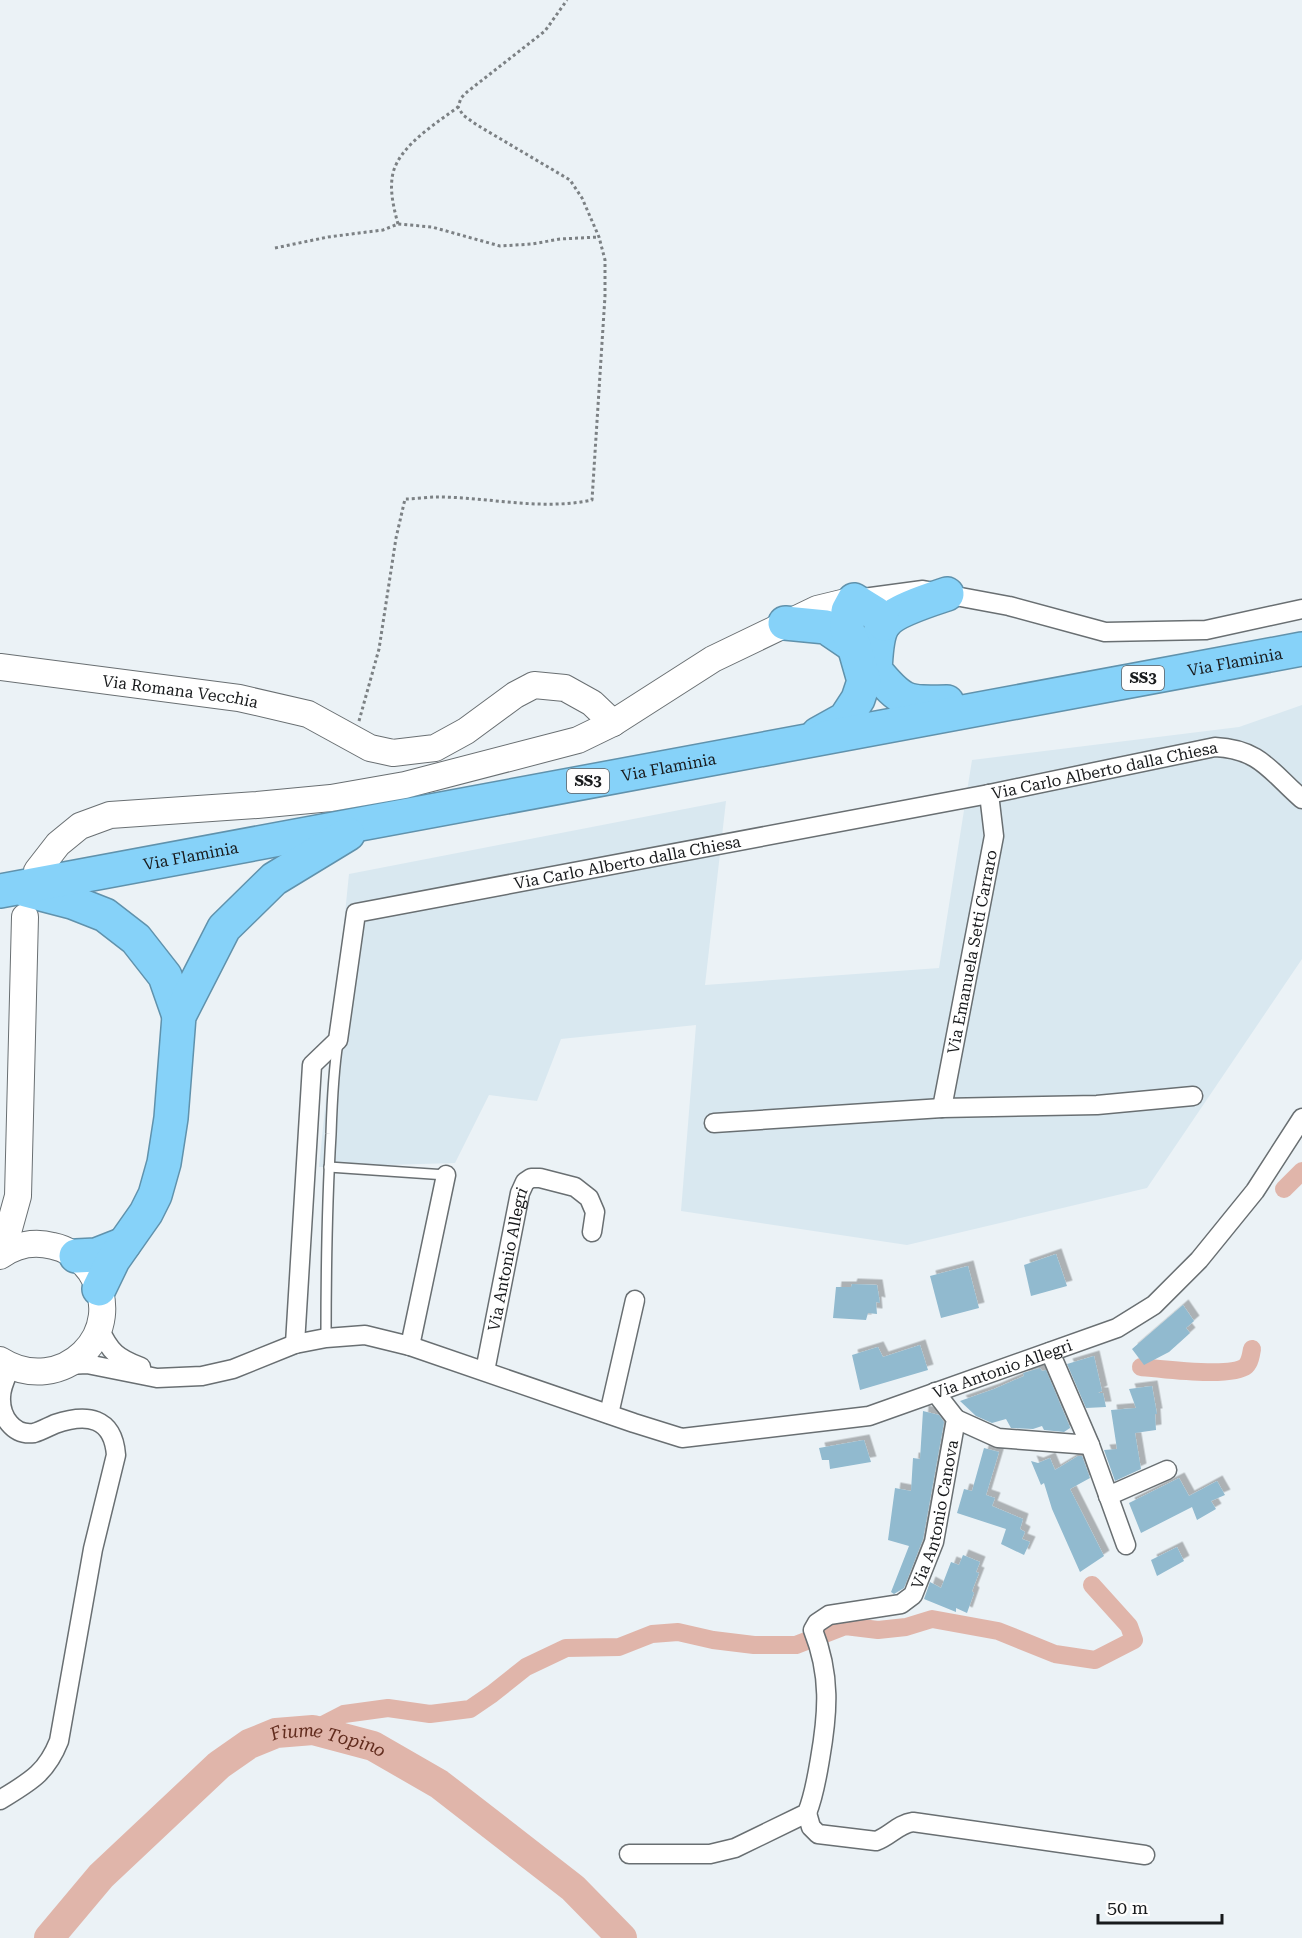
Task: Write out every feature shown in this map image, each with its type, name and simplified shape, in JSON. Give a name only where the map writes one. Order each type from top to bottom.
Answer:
[{"type":"highway","points":[[947,594],[907,608],[884,624],[876,651],[875,670],[892,692],[913,702],[952,702],[985,707]]},
{"type":"highway","points":[[809,739],[845,719],[858,699],[864,681],[847,629],[848,611],[854,600],[875,613],[884,624]]},
{"type":"highway","points":[[785,623],[826,627],[854,646]]},
{"type":"highway","name":"Via Flaminia","points":[[19,892],[809,739],[1302,649]]},
{"type":"highway","points":[[99,1289],[105,1274],[146,1213],[155,1195],[164,1163],[171,1118],[179,1016],[224,928],[274,879],[367,823]]},
{"type":"highway","points":[[19,892],[72,902],[105,915],[136,939],[165,976],[179,1016]]},
{"type":"highway","points":[[61,1250],[96,1255],[124,1244]]},
{"type":"main road","points":[[6,1363],[33,1372],[46,1372],[68,1365],[87,1350],[99,1328],[102,1308],[99,1289],[87,1266],[34,1235],[22,1219],[18,1196],[19,892],[58,843],[80,826],[110,814],[331,798],[395,787],[578,740],[613,723],[713,659],[817,609],[854,600]]},
{"type":"main road","name":"Via Romana Vecchia","points":[[0,667],[239,698],[308,714],[370,748],[393,753],[435,748],[466,731],[515,695],[534,685],[565,688],[592,703],[613,723]]},
{"type":"main road","points":[[1,1255],[18,1196]]},
{"type":"main road","points":[[1,1255],[23,1245],[61,1250]]},
{"type":"street","points":[[854,600],[923,590],[1010,606],[1105,632],[1206,630],[1302,609]]},
{"type":"street","name":"Via Carlo Alberto dalla Chiesa","points":[[338,1040],[356,913],[988,794],[1215,747],[1232,748],[1264,762],[1302,799]]},
{"type":"street","name":"Via Emanuela Setti Carraro","points":[[942,1108],[994,836],[988,794]]},
{"type":"street","points":[[295,1344],[312,1065],[338,1040]]},
{"type":"street","points":[[714,1122],[942,1108],[1097,1105],[1193,1096]]},
{"type":"street","name":"Via Antonio Allegri","points":[[201,1376],[232,1369],[295,1344],[326,1338],[365,1335],[410,1346],[682,1438],[869,1416],[1117,1328],[1154,1305],[1199,1260],[1255,1191],[1302,1118]]},
{"type":"street","points":[[410,1346],[446,1175]]},
{"type":"street","name":"Via Antonio Allegri","points":[[485,1371],[520,1193],[525,1182],[531,1178],[540,1178],[574,1187],[589,1198],[595,1212],[592,1232]]},
{"type":"street","points":[[609,1414],[635,1300]]},
{"type":"street","points":[[99,1328],[112,1350],[121,1359],[157,1371],[201,1376]]},
{"type":"street","points":[[1050,1352],[1090,1445],[1126,1545]]},
{"type":"street","points":[[0,1800],[42,1771],[52,1758],[59,1741],[93,1549],[116,1455],[115,1441],[111,1432],[102,1424],[92,1420],[65,1421],[31,1434],[12,1427],[1,1407],[0,1396],[6,1363]]},
{"type":"street","points":[[68,1365],[87,1364],[157,1378],[201,1376]]},
{"type":"street","name":"Via Antonio Canova","points":[[807,1813],[813,1799],[825,1727],[828,1690],[820,1649],[813,1630],[817,1623],[829,1616],[901,1604],[913,1595],[934,1542],[956,1419],[935,1392]]},
{"type":"street","points":[[956,1419],[998,1438],[1090,1445]]},
{"type":"street","points":[[1108,1496],[1167,1470]]},
{"type":"street","points":[[629,1854],[710,1854],[735,1848],[807,1813],[811,1827],[818,1834],[876,1841],[885,1838],[904,1823],[913,1822],[1145,1855]]},
{"type":"lane","name":"Via Carlo Alberto dalla Chiesa","points":[[326,1338],[329,1167],[334,1063],[338,1040]]},
{"type":"lane","points":[[329,1167],[446,1175]]},
{"type":"path","points":[[354,740],[379,649],[396,538],[405,500],[437,497],[511,504],[570,504],[592,500],[605,296],[605,260],[598,237],[582,198],[570,180],[477,125],[463,115],[459,107],[461,98],[467,92],[545,32],[567,0]]},
{"type":"path","points":[[398,224],[392,204],[393,173],[414,141],[459,107]]},
{"type":"path","points":[[275,248],[328,237],[383,230],[398,224],[432,227],[501,246],[598,237]]},
{"type":"shaded area","points":[[1302,705],[1302,959],[1147,1188],[907,1245],[681,1211],[696,1025],[561,1039],[537,1101],[489,1095],[455,1163],[319,1167],[349,874],[726,801],[705,985],[939,968],[972,760],[1239,727]]},
{"type":"building","points":[[1056,1254],[1067,1286],[1031,1296],[1024,1265]]},
{"type":"building","points":[[968,1266],[979,1308],[941,1318],[930,1276]]},
{"type":"building","points":[[852,1284],[877,1285],[880,1303],[876,1302],[877,1314],[868,1313],[866,1320],[833,1318],[836,1287],[851,1287]]},
{"type":"building","points":[[1183,1305],[1194,1321],[1186,1328],[1190,1333],[1169,1352],[1144,1365],[1132,1349]]},
{"type":"building","points":[[920,1345],[928,1370],[860,1390],[852,1355],[878,1347],[883,1357]]},
{"type":"building","points":[[1094,1356],[1102,1391],[1098,1393],[1103,1393],[1106,1407],[1086,1408],[1067,1364]]},
{"type":"building","points":[[1040,1368],[1042,1371],[1046,1370],[1072,1432],[1070,1428],[1064,1432],[1044,1430],[1042,1426],[1033,1429],[1011,1428],[1006,1419],[992,1423],[976,1416],[960,1401],[994,1389],[1024,1376],[1023,1373]]},
{"type":"building","points":[[1152,1386],[1157,1414],[1155,1414],[1156,1430],[1135,1433],[1141,1469],[1115,1481],[1104,1450],[1117,1449],[1111,1410],[1136,1408],[1129,1389]]},
{"type":"building","points":[[923,1411],[939,1415],[944,1422],[923,1539],[904,1588],[894,1594],[891,1592],[909,1546],[888,1540],[895,1488],[911,1491],[913,1458],[920,1459]]},
{"type":"building","points":[[864,1440],[871,1462],[830,1469],[829,1460],[822,1460],[819,1448]]},
{"type":"building","points":[[984,1448],[999,1452],[986,1495],[995,1498],[992,1506],[1023,1519],[1020,1529],[1025,1532],[1022,1539],[1030,1542],[1024,1555],[1001,1544],[1006,1529],[957,1513],[964,1489],[972,1491]]},
{"type":"building","points":[[1078,1456],[1082,1456],[1090,1478],[1070,1489],[1104,1556],[1080,1572],[1052,1509],[1044,1483],[1041,1485],[1031,1461],[1038,1463],[1050,1458],[1055,1470]]},
{"type":"building","points":[[1179,1478],[1189,1496],[1217,1481],[1225,1495],[1211,1501],[1216,1509],[1197,1520],[1192,1507],[1141,1533],[1129,1503]]},
{"type":"building","points":[[1177,1547],[1184,1561],[1157,1576],[1151,1560]]},
{"type":"building","points":[[963,1555],[980,1562],[976,1572],[979,1573],[972,1591],[974,1593],[967,1613],[956,1608],[956,1612],[924,1599],[930,1582],[941,1588],[951,1562],[959,1565]]},
{"type":"waterway","points":[[1284,1189],[1302,1171]]},
{"type":"waterway","points":[[1141,1367],[1227,1372],[1246,1366],[1252,1349]]},
{"type":"waterway","points":[[313,1730],[344,1714],[388,1708],[430,1714],[470,1709],[526,1667],[566,1648],[619,1647],[652,1634],[678,1632],[713,1640],[754,1645],[796,1645],[845,1626],[878,1630],[906,1627],[932,1619],[998,1631],[1055,1654],[1095,1660],[1134,1640],[1129,1626],[1092,1585]]},
{"type":"waterway","name":"Fiume Topino","points":[[49,1938],[101,1876],[219,1765],[249,1744],[276,1733],[313,1730],[373,1746],[439,1784],[573,1888],[622,1938]]}]
